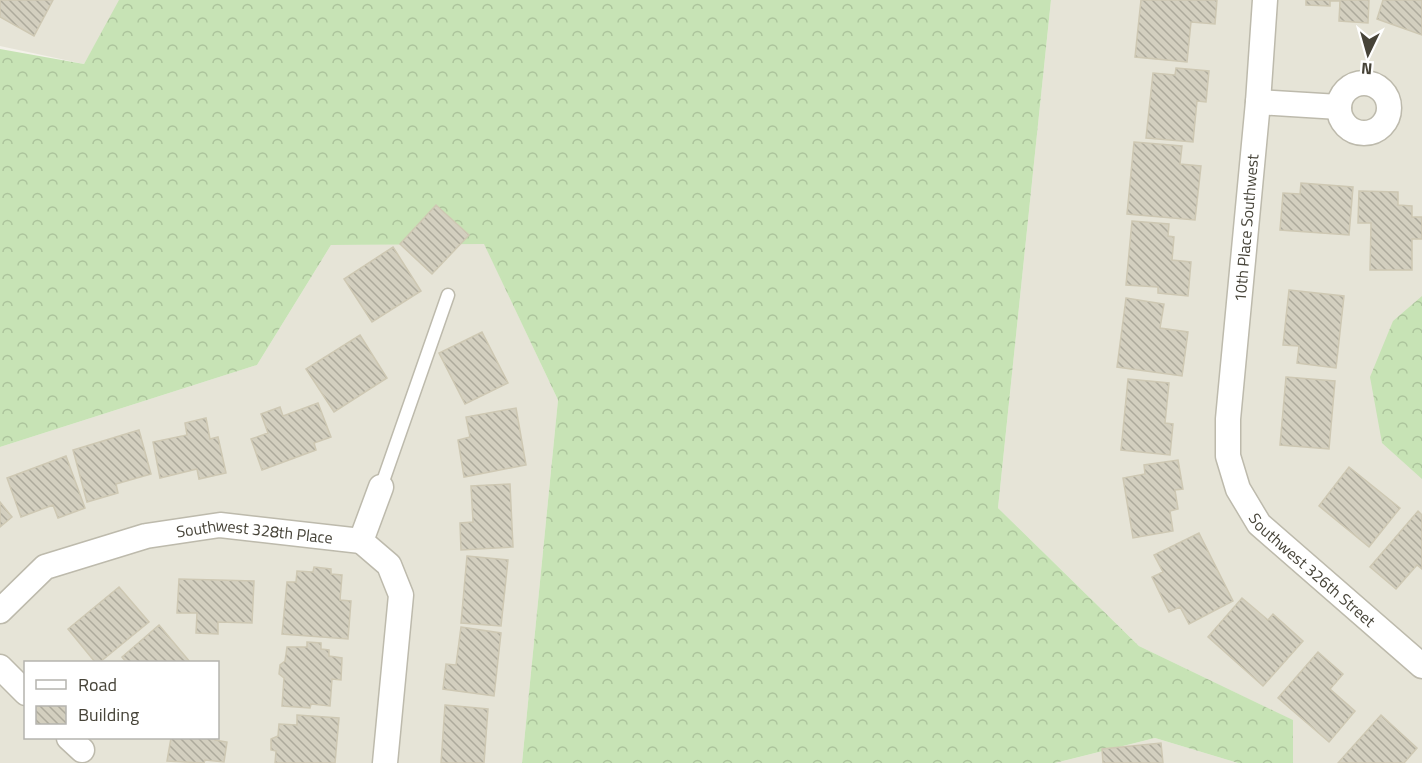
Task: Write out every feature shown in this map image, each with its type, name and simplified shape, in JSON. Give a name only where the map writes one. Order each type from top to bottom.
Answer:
[{"type":"street","name":"10th Place Southwest","points":[[1228,456],[1228,419],[1258,102],[1264,0]]},
{"type":"street","points":[[1258,102],[1339,107]]},
{"type":"street","name":"Southwest 326th Street","points":[[1228,456],[1238,489],[1259,524],[1422,666]]},
{"type":"street","points":[[381,487],[361,541],[389,566],[401,595],[386,763]]},
{"type":"street","name":"Southwest 328th Place","points":[[0,611],[45,567],[146,536],[220,525],[361,541]]},
{"type":"street","points":[[0,667],[24,691]]},
{"type":"lane","points":[[381,487],[448,295]]},
{"type":"shaded area","points":[[0,0],[120,1],[84,64],[0,46]]},
{"type":"shaded area","points":[[1051,0],[1422,0],[1422,763],[1293,763],[1292,720],[1139,646],[998,508]]},
{"type":"shaded area","points":[[484,243],[558,400],[522,763],[0,763],[0,447],[257,365],[331,245]]},
{"type":"shaded area","points":[[1155,738],[1238,763],[1055,763]]},
{"type":"green space","points":[[119,0],[1051,0],[998,508],[1139,646],[1293,720],[1293,763],[1238,763],[1155,738],[1055,763],[522,763],[558,400],[484,244],[331,245],[257,365],[0,447],[0,49],[84,64]]},
{"type":"green space","points":[[1422,296],[1422,479],[1382,443],[1370,377],[1393,321]]},
{"type":"building","points":[[0,0],[53,0],[34,36],[0,17]]},
{"type":"building","points":[[1141,0],[1217,0],[1215,24],[1191,22],[1187,62],[1135,57]]},
{"type":"building","points":[[1306,0],[1369,0],[1368,23],[1339,21],[1340,1],[1330,1],[1330,6],[1306,5]]},
{"type":"building","points":[[1383,0],[1422,0],[1422,35],[1377,19]]},
{"type":"building","points":[[1176,68],[1209,71],[1206,102],[1197,101],[1193,142],[1146,138],[1153,73],[1175,75]]},
{"type":"building","points":[[1134,142],[1182,146],[1180,164],[1201,166],[1195,220],[1127,214]]},
{"type":"building","points":[[1301,183],[1353,187],[1349,235],[1280,230],[1283,193],[1300,194]]},
{"type":"building","points":[[1359,191],[1398,192],[1398,205],[1412,206],[1412,217],[1422,217],[1422,239],[1412,239],[1412,270],[1370,270],[1371,223],[1358,223]]},
{"type":"building","points":[[436,205],[469,235],[432,274],[400,244]]},
{"type":"building","points":[[1132,221],[1169,224],[1168,236],[1174,237],[1172,260],[1191,262],[1188,296],[1158,293],[1158,287],[1126,285]]},
{"type":"building","points":[[393,247],[421,291],[372,322],[344,279]]},
{"type":"building","points":[[1289,290],[1344,296],[1336,368],[1297,363],[1299,346],[1283,345]]},
{"type":"building","points":[[1126,298],[1164,304],[1160,328],[1188,332],[1182,376],[1117,367]]},
{"type":"building","points":[[482,332],[508,383],[465,404],[439,353]]},
{"type":"building","points":[[360,335],[387,378],[334,412],[306,369]]},
{"type":"building","points":[[1286,377],[1335,381],[1329,449],[1280,445]]},
{"type":"building","points":[[1128,379],[1169,383],[1165,423],[1173,424],[1170,455],[1121,450]]},
{"type":"building","points":[[318,403],[331,437],[314,443],[316,450],[262,470],[251,439],[268,433],[261,414],[280,407],[283,416]]},
{"type":"building","points":[[516,408],[526,465],[464,477],[458,440],[470,437],[466,417]]},
{"type":"building","points":[[206,418],[210,439],[218,437],[226,473],[199,479],[197,469],[160,478],[153,442],[187,435],[185,423]]},
{"type":"building","points":[[139,430],[151,474],[116,484],[118,493],[87,502],[73,450]]},
{"type":"building","points":[[66,456],[85,508],[58,518],[53,505],[21,517],[7,478]]},
{"type":"building","points":[[1178,460],[1183,489],[1175,490],[1178,509],[1170,511],[1173,531],[1133,538],[1123,478],[1145,474],[1144,465]]},
{"type":"building","points":[[1349,467],[1400,508],[1369,547],[1319,506]]},
{"type":"building","points":[[510,484],[513,547],[461,550],[460,523],[473,522],[471,486]]},
{"type":"building","points":[[0,502],[12,517],[0,527]]},
{"type":"building","points":[[1418,511],[1422,515],[1422,569],[1417,565],[1396,589],[1370,567]]},
{"type":"building","points":[[1199,533],[1233,601],[1189,624],[1180,607],[1169,612],[1152,577],[1163,572],[1154,555]]},
{"type":"building","points":[[467,556],[508,560],[501,626],[461,623]]},
{"type":"building","points":[[314,567],[331,569],[331,574],[342,575],[340,600],[351,601],[348,639],[282,634],[287,582],[296,582],[297,571],[313,572]]},
{"type":"building","points":[[179,579],[254,581],[252,623],[218,622],[218,634],[196,633],[197,613],[177,613]]},
{"type":"building","points":[[119,587],[149,622],[101,661],[94,661],[68,629]]},
{"type":"building","points":[[1242,598],[1268,620],[1273,614],[1303,641],[1263,686],[1208,637]]},
{"type":"building","points":[[159,625],[189,661],[125,661],[122,657]]},
{"type":"building","points":[[461,627],[501,633],[494,696],[443,689],[446,664],[456,665]]},
{"type":"building","points":[[307,642],[321,643],[321,649],[329,650],[329,656],[342,658],[341,680],[332,679],[330,706],[311,704],[310,708],[282,706],[284,678],[279,674],[280,665],[285,661],[287,647],[307,647]]},
{"type":"building","points":[[1318,652],[1343,674],[1330,689],[1355,711],[1329,742],[1278,698]]},
{"type":"building","points":[[445,705],[488,709],[484,763],[441,763]]},
{"type":"building","points":[[297,715],[339,718],[335,763],[275,763],[276,751],[271,750],[271,739],[278,736],[279,724],[297,725]]},
{"type":"building","points":[[1381,715],[1417,748],[1404,763],[1338,763]]},
{"type":"building","points":[[171,739],[215,739],[227,742],[224,762],[167,761]]},
{"type":"building","points":[[1161,743],[1163,763],[1103,763],[1102,749]]}]
